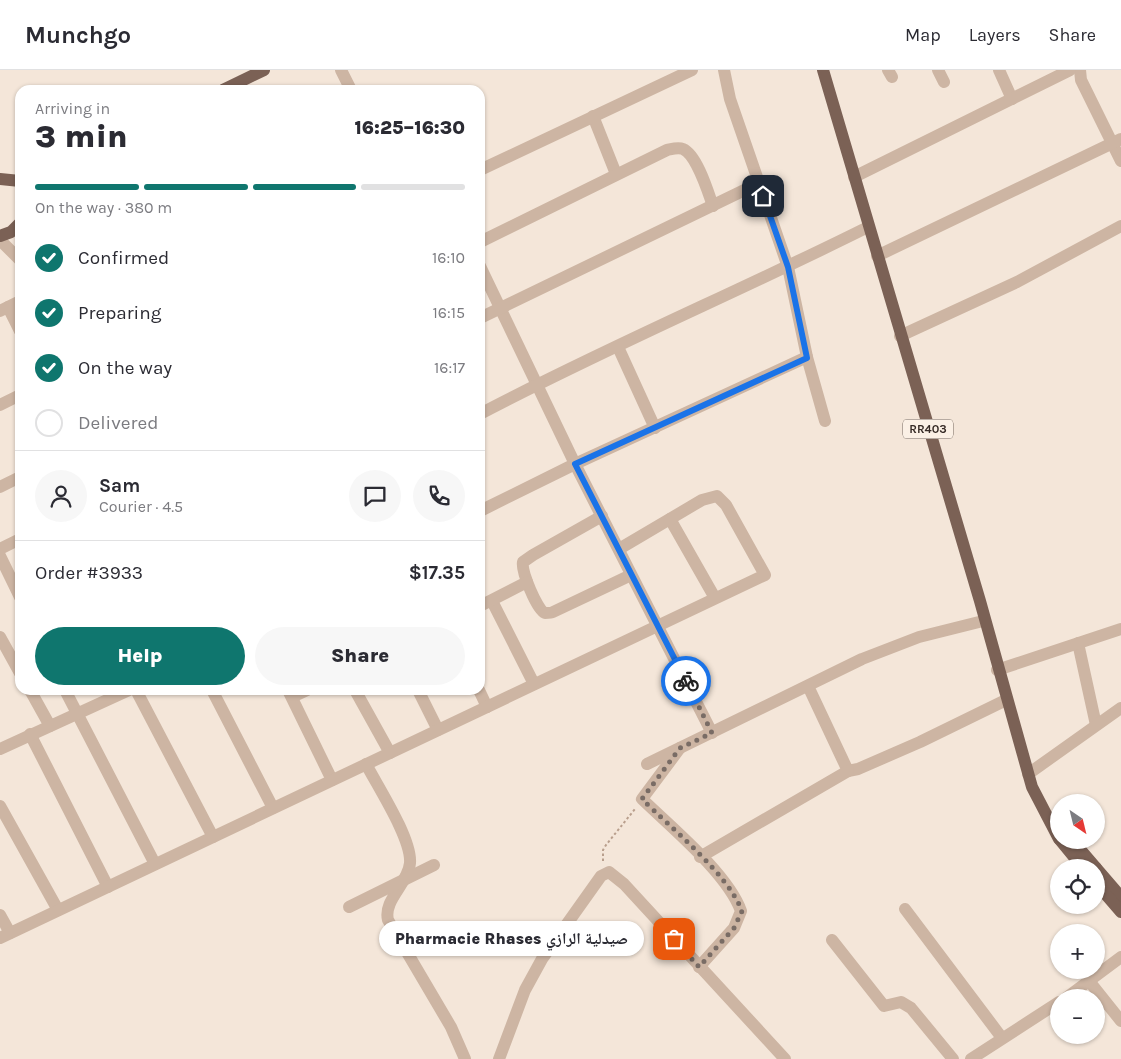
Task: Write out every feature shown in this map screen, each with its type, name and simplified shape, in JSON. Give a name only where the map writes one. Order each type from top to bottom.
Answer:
[{"type":"main road","points":[[233,85],[264,70]]},
{"type":"main road","name":"RR403","points":[[823,70],[980,602],[983,621],[1028,774],[1032,787],[1050,822]]},
{"type":"main road","points":[[0,236],[15,228]]},
{"type":"main road","name":"RR403","points":[[1032,787],[1050,812]]},
{"type":"main road","name":"RR403","points":[[1067,849],[1076,859]]},
{"type":"main road","points":[[1080,849],[1088,859]]},
{"type":"main road","points":[[1105,878],[1121,897]]},
{"type":"main road","points":[[1105,893],[1121,912]]},
{"type":"street","points":[[341,70],[348,85]]},
{"type":"street","points":[[485,168],[692,70]]},
{"type":"street","points":[[724,70],[730,99],[788,267],[807,358],[825,421]]},
{"type":"street","points":[[938,70],[944,82]]},
{"type":"street","points":[[999,70],[1012,99]]},
{"type":"street","points":[[854,177],[1070,70],[1080,75],[1116,141],[1121,161]]},
{"type":"street","points":[[593,116],[616,174]]},
{"type":"street","points":[[877,256],[1116,141]]},
{"type":"street","points":[[485,240],[667,150],[682,148],[692,156],[713,206]]},
{"type":"street","points":[[485,316],[759,183]]},
{"type":"street","points":[[900,336],[1017,282],[1121,226]]},
{"type":"street","points":[[485,411],[538,384],[788,267],[868,227]]},
{"type":"street","points":[[0,240],[15,255]]},
{"type":"street","points":[[485,275],[502,307],[575,464],[712,733]]},
{"type":"street","points":[[9,306],[15,320]]},
{"type":"street","points":[[618,346],[655,428]]},
{"type":"street","points":[[485,509],[575,464],[807,358]]},
{"type":"street","points":[[0,404],[15,397]]},
{"type":"street","points":[[0,487],[15,480]]},
{"type":"street","points":[[0,915],[5,935],[765,574],[726,504],[717,496],[710,496],[619,549]]},
{"type":"street","points":[[602,516],[524,562],[522,568],[527,582],[542,610],[549,613],[632,575]]},
{"type":"street","points":[[670,520],[715,598]]},
{"type":"street","points":[[0,549],[15,542]]},
{"type":"street","points":[[0,556],[15,587]]},
{"type":"street","points":[[527,582],[486,604],[534,684]]},
{"type":"street","points":[[648,764],[862,659],[919,637],[983,621]]},
{"type":"street","points":[[998,670],[1121,629]]},
{"type":"street","points":[[0,637],[15,664]]},
{"type":"street","points":[[1078,643],[1096,725]]},
{"type":"street","points":[[808,686],[848,771]]},
{"type":"street","points":[[33,695],[50,726]]},
{"type":"street","points":[[68,695],[155,864]]},
{"type":"street","points":[[1,747],[118,695]]},
{"type":"street","points":[[139,695],[213,837]]},
{"type":"street","points":[[215,695],[273,808]]},
{"type":"street","points":[[290,695],[332,780]]},
{"type":"street","points":[[357,695],[390,753]]},
{"type":"street","points":[[420,695],[438,730]]},
{"type":"street","points":[[482,695],[487,706]]},
{"type":"street","points":[[700,857],[848,771],[858,769],[920,742],[1006,700]]},
{"type":"street","points":[[1028,774],[1121,709]]},
{"type":"street","points":[[30,734],[108,887]]},
{"type":"street","points":[[680,748],[642,799],[700,857],[738,900],[742,911],[734,928],[699,967]]},
{"type":"street","points":[[366,764],[404,837],[410,863],[404,880],[387,911],[388,920],[451,1027],[465,1059]]},
{"type":"street","points":[[0,806],[58,910]]},
{"type":"street","points":[[348,907],[434,865]]},
{"type":"street","points":[[499,1059],[525,990],[542,959],[605,873],[612,873],[624,884],[786,1059]]},
{"type":"street","points":[[905,909],[1002,1038]]},
{"type":"street","points":[[832,940],[884,1006],[901,1002],[911,1008],[953,1059]]},
{"type":"street","points":[[1078,989],[1121,957]]},
{"type":"street","points":[[1089,981],[1121,1021]]},
{"type":"street","points":[[971,1059],[1050,1008]]},
{"type":"path","points":[[605,873],[603,850],[642,799]]},
{"type":"way so far","points":[[674,939],[699,967],[734,928],[740,920],[742,911],[738,900],[716,874],[642,799],[660,778],[680,748],[712,733],[686,681]]},
{"type":"place","name":"Pharmacie Rhases صيدلية الرازي","points":[[674,939]]},
{"type":"route","points":[[686,681],[575,464],[807,358],[788,267],[763,196]]}]
